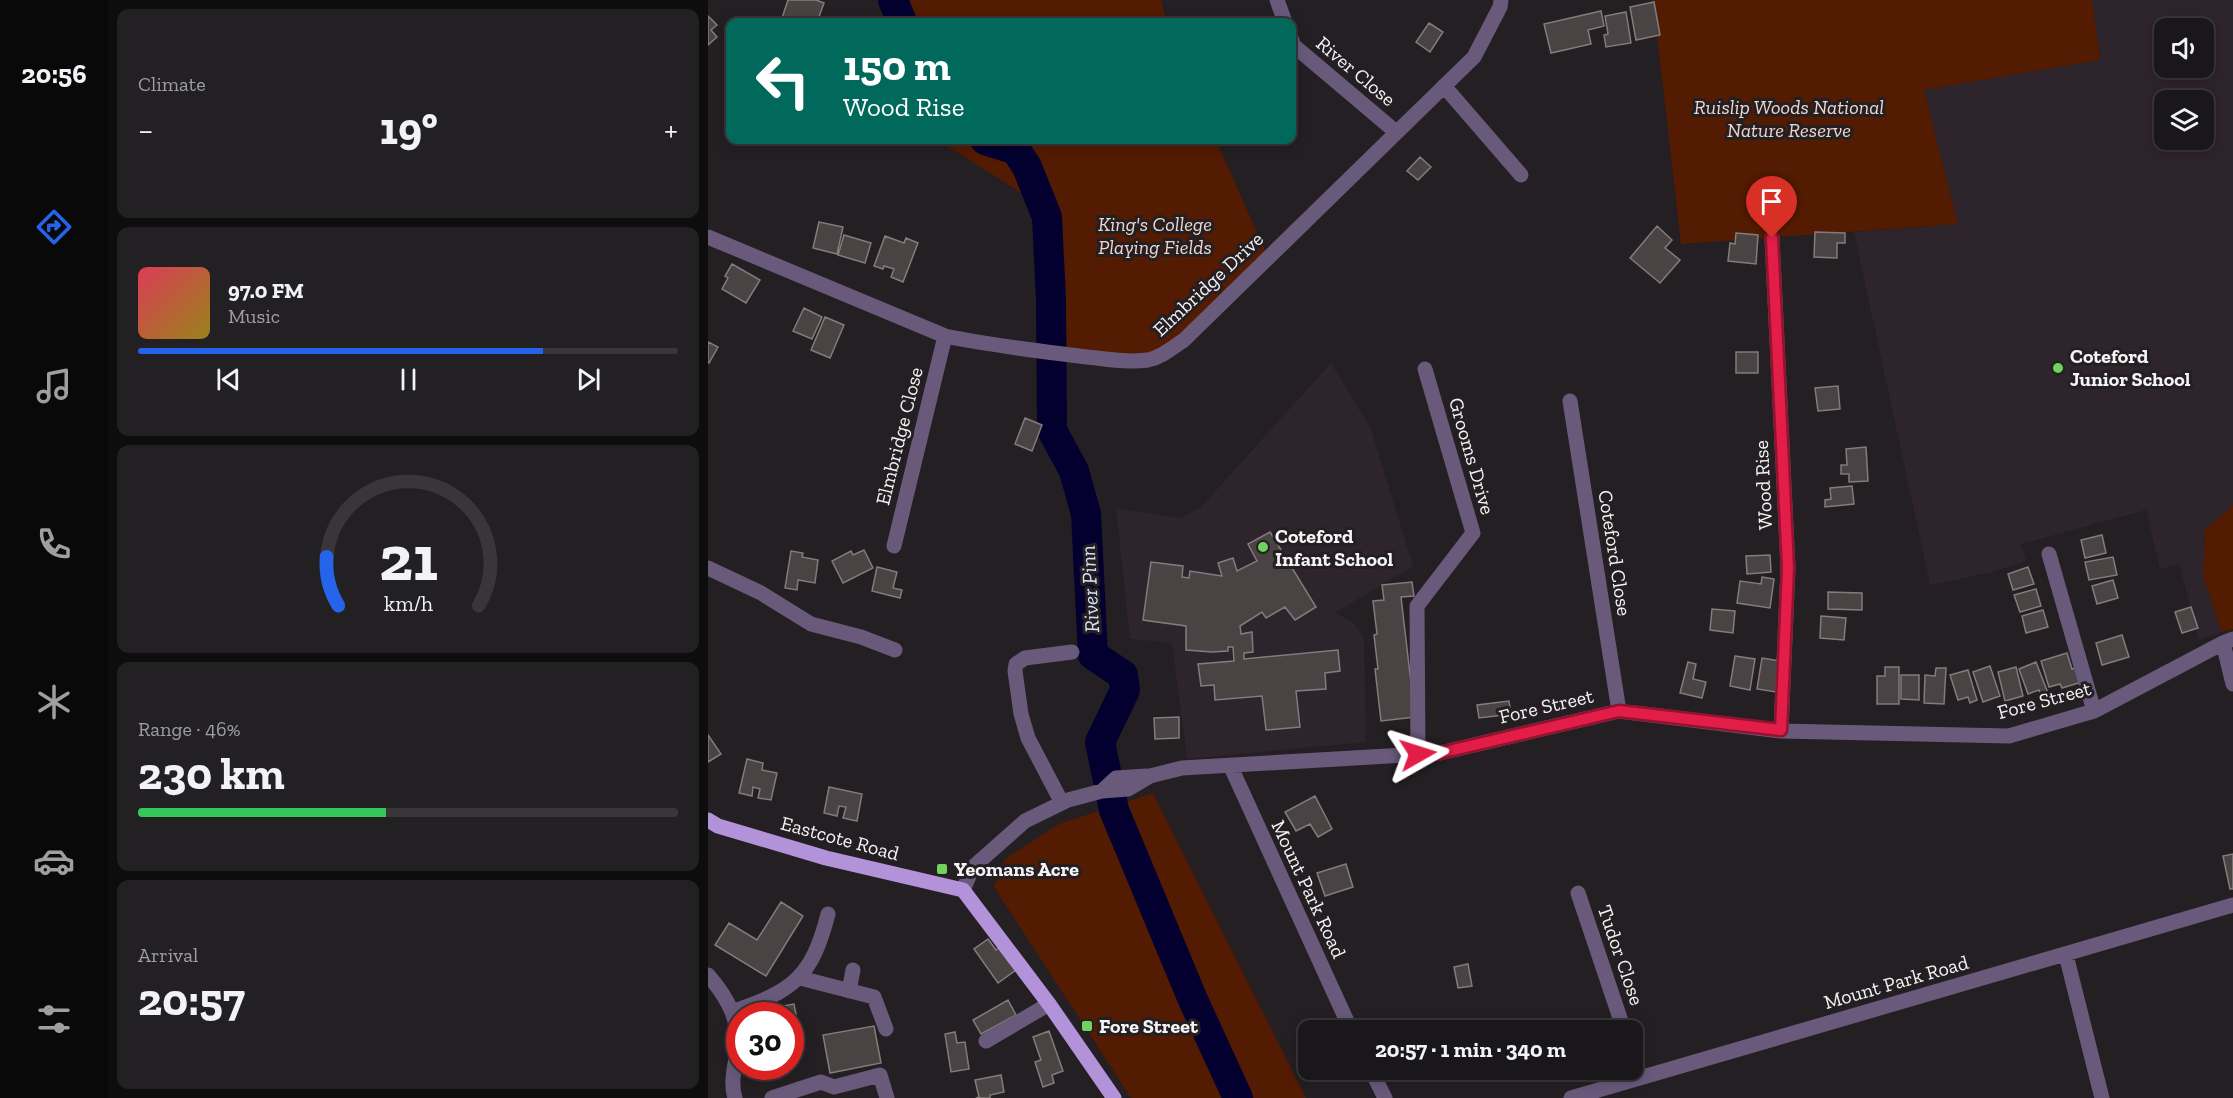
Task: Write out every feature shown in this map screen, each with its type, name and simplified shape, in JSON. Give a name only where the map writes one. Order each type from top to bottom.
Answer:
[{"type":"main road","name":"Eastcote Road","points":[[708,820],[718,826],[826,858],[963,890]]},
{"type":"main road","points":[[963,890],[1049,1004],[1114,1098]]},
{"type":"street","points":[[1277,0],[1284,18]]},
{"type":"street","name":"Elmbridge Drive","points":[[709,239],[945,336],[982,344],[1043,352],[1149,360],[1163,355],[1184,340],[1474,57],[1500,7],[1501,0]]},
{"type":"street","name":"River Close","points":[[1296,48],[1395,132]]},
{"type":"street","points":[[1444,86],[1521,175]]},
{"type":"street","name":"Wood Rise","points":[[1772,238],[1788,568],[1781,730]]},
{"type":"street","name":"Elmbridge Close","points":[[894,546],[945,336]]},
{"type":"street","name":"Grooms Drive","points":[[1418,754],[1417,606],[1473,533],[1425,369]]},
{"type":"street","name":"Coteford Close","points":[[1570,401],[1619,711]]},
{"type":"street","points":[[2049,554],[2094,711]]},
{"type":"street","points":[[708,568],[761,593],[811,624],[861,637],[895,650]]},
{"type":"street","points":[[2228,641],[2233,684]]},
{"type":"street","name":"Fore Street","points":[[963,890],[973,867],[1025,821],[1062,803],[1110,787],[1128,789],[1150,776],[1182,768],[1440,753],[1619,711],[1781,730],[2009,736],[2094,711],[2228,641]]},
{"type":"street","points":[[1062,803],[1028,738],[1021,714],[1015,671],[1016,664],[1025,658],[1072,652]]},
{"type":"street","name":"Mount Park Road","points":[[1230,765],[1346,1020]]},
{"type":"street","name":"Tudor Close","points":[[1578,893],[1621,1020]]},
{"type":"street","name":"Mount Park Road","points":[[1643,1077],[2233,905]]},
{"type":"street","points":[[757,1002],[777,994],[800,978],[818,946],[828,914]]},
{"type":"street","points":[[2066,955],[2102,1098]]},
{"type":"street","points":[[849,991],[853,970]]},
{"type":"street","points":[[708,975],[728,1002]]},
{"type":"street","points":[[800,978],[874,997],[886,1029]]},
{"type":"street","points":[[986,1041],[1049,1004]]},
{"type":"street","points":[[772,1098],[821,1082],[834,1087],[880,1076],[887,1098]]},
{"type":"street","points":[[732,1080],[735,1098]]},
{"type":"street","points":[[1376,1080],[1385,1098]]},
{"type":"street","name":"Mount Park Road","points":[[1571,1098],[1633,1080]]},
{"type":"shaded area","name":"Coteford Junior School","points":[[2092,0],[2233,0],[2233,505],[2205,530],[2203,576],[2222,632],[2199,640],[2179,564],[2160,569],[2146,510],[2021,544],[2026,561],[1993,572],[1930,585],[1854,232],[1958,224],[1924,90],[2100,60]]},
{"type":"shaded area","name":"Coteford Infant School","points":[[1331,363],[1371,429],[1413,566],[1335,613],[1353,622],[1364,638],[1366,742],[1187,759],[1172,643],[1130,639],[1116,508],[1180,518],[1201,507]]},
{"type":"green space","points":[[880,0],[1161,0],[1166,18],[887,18]]},
{"type":"green space","name":"Ruislip Woods National Nature Reserve","points":[[1653,0],[2092,0],[2100,60],[1924,90],[1958,224],[1681,244]]},
{"type":"green space","name":"King's College Playing Fields","points":[[944,144],[1218,144],[1268,257],[1163,355],[1061,355],[1061,218]]},
{"type":"green space","points":[[2233,505],[2233,629],[2222,632],[2203,576],[2205,530]]},
{"type":"green space","points":[[1153,793],[1306,1098],[1131,1098],[994,887],[1005,859],[1059,824]]},
{"type":"building","points":[[788,0],[816,0],[824,3],[818,18],[782,18]]},
{"type":"building","points":[[1654,2],[1660,35],[1636,40],[1630,7]]},
{"type":"building","points":[[1601,11],[1604,26],[1588,30],[1591,44],[1551,53],[1544,24]]},
{"type":"building","points":[[1626,12],[1631,43],[1606,47],[1604,35],[1608,34],[1605,16]]},
{"type":"building","points":[[708,16],[717,25],[711,30],[717,37],[708,45]]},
{"type":"building","points":[[1429,23],[1443,32],[1430,52],[1416,42]]},
{"type":"building","points":[[1420,157],[1431,167],[1418,180],[1407,171]]},
{"type":"building","points":[[819,222],[843,227],[837,254],[813,248]]},
{"type":"building","points":[[1657,226],[1672,240],[1665,248],[1680,260],[1660,283],[1630,258]]},
{"type":"building","points":[[1815,232],[1845,233],[1845,243],[1837,243],[1837,258],[1814,257]]},
{"type":"building","points":[[1736,233],[1758,235],[1756,264],[1728,261],[1730,243],[1735,244]]},
{"type":"building","points":[[844,235],[871,243],[865,263],[838,255]]},
{"type":"building","points":[[885,236],[904,243],[906,238],[918,243],[903,282],[891,277],[894,269],[874,266]]},
{"type":"building","points":[[732,264],[760,280],[746,303],[722,289],[728,278],[725,276]]},
{"type":"building","points":[[804,308],[822,317],[812,339],[793,331]]},
{"type":"building","points":[[825,317],[844,325],[830,358],[811,350]]},
{"type":"building","points":[[708,342],[718,347],[709,363],[708,363]]},
{"type":"building","points":[[1736,352],[1758,352],[1758,373],[1736,373]]},
{"type":"building","points":[[1838,386],[1840,409],[1818,411],[1815,388]]},
{"type":"building","points":[[1025,418],[1042,425],[1032,451],[1015,444]]},
{"type":"building","points":[[1866,447],[1868,481],[1849,482],[1849,474],[1841,474],[1841,465],[1847,465],[1846,449]]},
{"type":"building","points":[[1852,486],[1854,504],[1825,507],[1825,500],[1831,499],[1830,488]]},
{"type":"building","points":[[1270,532],[1316,607],[1295,620],[1285,607],[1266,618],[1262,612],[1240,626],[1241,634],[1252,632],[1253,652],[1244,653],[1244,659],[1338,650],[1340,671],[1325,673],[1326,689],[1296,691],[1300,727],[1266,730],[1262,696],[1215,700],[1214,685],[1201,686],[1198,664],[1234,661],[1233,647],[1228,647],[1228,651],[1186,650],[1186,626],[1143,620],[1151,562],[1183,566],[1182,577],[1189,578],[1190,571],[1222,576],[1218,563],[1233,558],[1237,571],[1257,561],[1248,544]]},
{"type":"building","points":[[2102,535],[2106,553],[2085,558],[2081,540]]},
{"type":"building","points":[[864,550],[873,568],[843,583],[832,561],[851,551],[853,555]]},
{"type":"building","points":[[791,551],[803,553],[802,557],[818,560],[815,583],[798,580],[797,590],[785,588]]},
{"type":"building","points":[[1770,555],[1771,572],[1747,574],[1746,556]]},
{"type":"building","points":[[2113,557],[2117,575],[2089,580],[2085,562]]},
{"type":"building","points":[[877,567],[897,572],[893,588],[902,590],[900,598],[872,591]]},
{"type":"building","points":[[2028,567],[2034,584],[2013,590],[2008,574]]},
{"type":"building","points":[[1762,577],[1774,579],[1770,608],[1737,603],[1740,581],[1761,584]]},
{"type":"building","points":[[2113,580],[2118,598],[2097,604],[2092,586]]},
{"type":"building","points":[[1412,582],[1414,596],[1401,597],[1415,717],[1381,721],[1375,669],[1378,669],[1374,635],[1377,634],[1373,601],[1384,600],[1382,585]]},
{"type":"building","points":[[2036,589],[2041,606],[2020,612],[2014,595]]},
{"type":"building","points":[[1828,592],[1862,593],[1862,610],[1828,609]]},
{"type":"building","points":[[2191,607],[2198,628],[2182,633],[2175,612]]},
{"type":"building","points":[[1712,609],[1735,611],[1733,633],[1710,630]]},
{"type":"building","points":[[2043,610],[2048,627],[2026,633],[2022,616]]},
{"type":"building","points":[[1821,616],[1846,618],[1844,640],[1820,638]]},
{"type":"building","points":[[2122,635],[2129,657],[2102,665],[2096,643]]},
{"type":"building","points":[[2067,653],[2072,669],[2078,667],[2082,682],[2062,688],[2060,684],[2049,687],[2041,661]]},
{"type":"building","points":[[1735,656],[1755,659],[1750,690],[1730,686]]},
{"type":"building","points":[[1762,658],[1780,661],[1776,692],[1757,689]]},
{"type":"building","points":[[1688,662],[1696,664],[1693,679],[1706,682],[1702,698],[1680,693]]},
{"type":"building","points":[[2036,662],[2048,693],[2041,696],[2039,690],[2028,694],[2019,669]]},
{"type":"building","points":[[1990,666],[2000,696],[1983,702],[1973,672]]},
{"type":"building","points":[[1885,667],[1899,667],[1899,704],[1877,704],[1877,676],[1885,676]]},
{"type":"building","points":[[2016,667],[2023,696],[2005,701],[1998,672]]},
{"type":"building","points":[[1936,668],[1946,668],[1944,704],[1924,703],[1925,675],[1935,676]]},
{"type":"building","points":[[1968,670],[1977,700],[1970,703],[1968,697],[1958,700],[1950,675]]},
{"type":"building","points":[[1901,675],[1919,675],[1919,700],[1901,699]]},
{"type":"building","points":[[1509,701],[1511,714],[1479,718],[1477,705]]},
{"type":"building","points":[[1179,717],[1179,738],[1155,739],[1154,718]]},
{"type":"building","points":[[708,735],[721,754],[708,762]]},
{"type":"building","points":[[747,759],[763,763],[762,770],[777,773],[771,800],[758,798],[760,789],[753,787],[752,796],[739,793]]},
{"type":"building","points":[[829,787],[862,794],[857,821],[843,818],[846,807],[839,806],[837,816],[824,813]]},
{"type":"building","points":[[1315,796],[1332,829],[1318,837],[1310,824],[1296,831],[1285,812]]},
{"type":"building","points":[[2233,854],[2233,889],[2230,889],[2223,856]]},
{"type":"building","points":[[1346,864],[1353,887],[1325,896],[1317,873]]},
{"type":"building","points":[[781,902],[803,916],[766,976],[715,945],[729,923],[757,940]]},
{"type":"building","points":[[988,939],[996,950],[1000,947],[1016,970],[998,983],[974,949]]},
{"type":"building","points":[[1468,964],[1472,986],[1458,988],[1454,967]]},
{"type":"building","points":[[1008,1000],[1016,1015],[981,1034],[973,1020]]},
{"type":"building","points":[[874,1026],[881,1063],[830,1073],[823,1035]]},
{"type":"building","points":[[1049,1031],[1063,1071],[1052,1075],[1054,1083],[1043,1087],[1035,1062],[1041,1060],[1033,1037]]},
{"type":"building","points":[[955,1032],[957,1043],[965,1042],[969,1069],[951,1072],[945,1034]]},
{"type":"building","points":[[1001,1075],[1004,1092],[990,1095],[990,1098],[976,1098],[979,1097],[975,1080]]},
{"type":"waterway","name":"River Pinn","points":[[893,0],[900,18]]},
{"type":"waterway","name":"River Pinn","points":[[997,144],[1016,150],[1027,167],[1047,217],[1051,300],[1052,430],[1074,471],[1086,514],[1093,655],[1123,675],[1125,690],[1100,742],[1114,810],[1193,1000],[1238,1098]]},
{"type":"place","name":"Coteford Junior School","points":[[2058,368]]},
{"type":"place","name":"Coteford Infant School","points":[[1263,547]]},
{"type":"place","name":"Yeomans Acre","points":[[942,869]]},
{"type":"place","name":"Fore Street","points":[[1087,1026]]},
{"type":"route","points":[[1418,754],[1440,753],[1619,711],[1781,730],[1788,568],[1772,238]]}]
